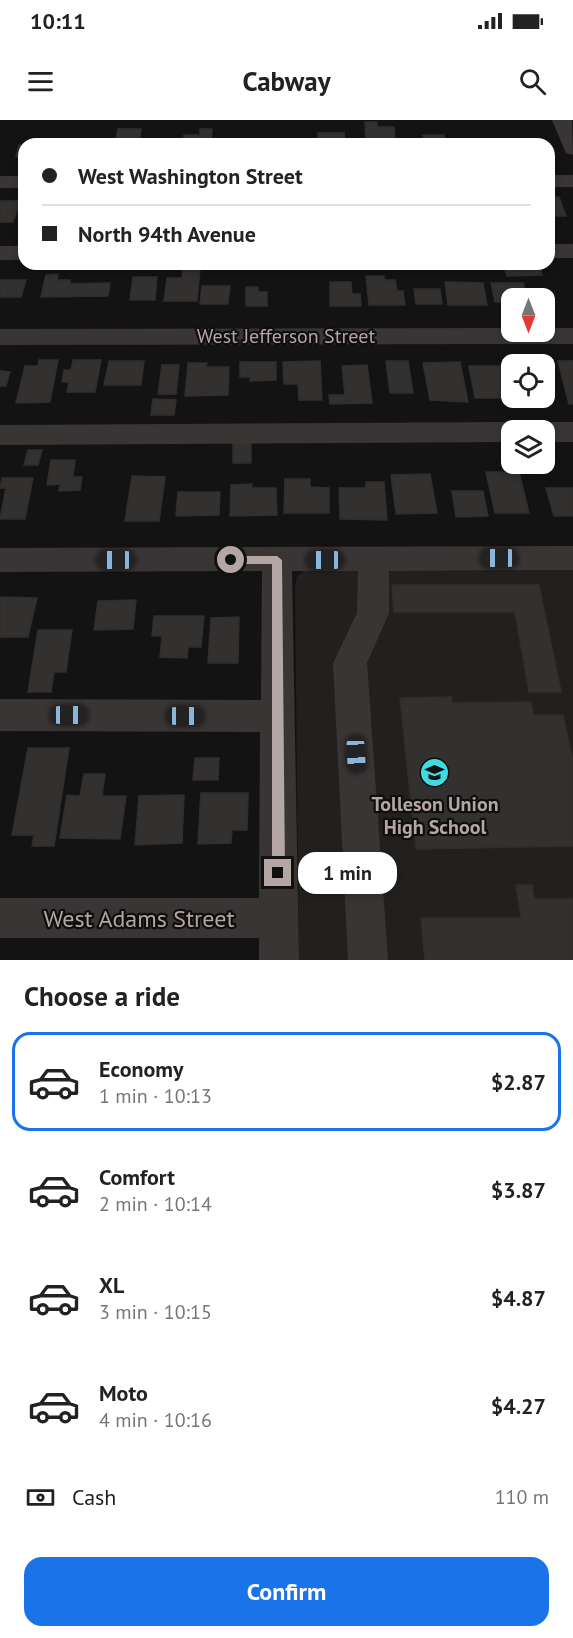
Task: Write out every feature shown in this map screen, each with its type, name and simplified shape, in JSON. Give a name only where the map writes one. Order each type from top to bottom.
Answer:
[{"type":"street","points":[[562,120],[573,149]]},
{"type":"street","points":[[555,181],[573,181]]},
{"type":"street","points":[[0,182],[18,182]]},
{"type":"street","points":[[555,251],[573,251]]},
{"type":"street","points":[[0,253],[18,253]]},
{"type":"street","name":"West Jefferson Street","points":[[0,337],[573,336]]},
{"type":"street","points":[[0,435],[501,432]]},
{"type":"street","points":[[555,432],[573,432]]},
{"type":"street","points":[[0,560],[573,558]]},
{"type":"street","points":[[368,960],[350,663],[354,649],[371,621],[375,604],[373,559]]},
{"type":"street","points":[[277,560],[279,960]]},
{"type":"street","points":[[0,715],[278,716]]},
{"type":"street","name":"West Adams Street","points":[[0,918],[279,918]]},
{"type":"shaded area","name":"Tolleson Union High School","points":[[573,570],[573,960],[299,960],[295,587],[297,576],[304,571]]},
{"type":"building","points":[[365,122],[377,122],[377,127],[394,127],[395,138],[366,138]]},
{"type":"building","points":[[118,129],[141,129],[140,138],[116,138]]},
{"type":"building","points":[[200,129],[212,129],[211,138],[184,138],[184,135],[200,135]]},
{"type":"building","points":[[318,133],[344,133],[344,138],[318,138]]},
{"type":"building","points":[[423,135],[444,135],[444,138],[423,138]]},
{"type":"building","points":[[555,197],[559,197],[566,216],[555,216]]},
{"type":"building","points":[[0,201],[18,201],[13,222],[0,222]]},
{"type":"building","points":[[183,270],[200,270],[197,301],[164,301],[167,278],[182,278]]},
{"type":"building","points":[[505,270],[541,270],[542,275],[507,276]]},
{"type":"building","points":[[58,274],[57,280],[70,280],[70,284],[110,283],[108,296],[41,297],[46,275]]},
{"type":"building","points":[[366,276],[384,276],[384,280],[395,280],[397,291],[403,291],[405,305],[369,305]]},
{"type":"building","points":[[133,277],[157,277],[155,300],[130,300]]},
{"type":"building","points":[[0,280],[26,280],[21,297],[0,297]]},
{"type":"building","points":[[330,282],[351,282],[352,294],[360,294],[361,306],[330,306]]},
{"type":"building","points":[[445,282],[483,283],[487,305],[448,305]]},
{"type":"building","points":[[491,283],[523,283],[524,288],[501,288],[501,302],[495,302]]},
{"type":"building","points":[[202,286],[230,286],[228,304],[200,304]]},
{"type":"building","points":[[246,287],[258,287],[258,292],[267,292],[267,306],[246,306]]},
{"type":"building","points":[[414,289],[440,289],[442,304],[416,304]]},
{"type":"building","points":[[39,360],[58,360],[50,402],[16,403],[25,366],[38,366]]},
{"type":"building","points":[[73,360],[101,360],[95,392],[67,392],[69,382],[62,382],[64,370],[71,370]]},
{"type":"building","points":[[109,361],[144,361],[141,385],[104,385]]},
{"type":"building","points":[[320,361],[322,400],[299,400],[298,384],[284,384],[283,362]]},
{"type":"building","points":[[386,361],[408,361],[413,393],[390,393]]},
{"type":"building","points":[[558,361],[573,361],[573,404],[569,404]]},
{"type":"building","points":[[240,362],[276,362],[276,380],[250,381],[250,377],[240,377]]},
{"type":"building","points":[[460,362],[468,402],[430,400],[423,363]]},
{"type":"building","points":[[188,363],[207,363],[206,367],[229,367],[228,395],[185,396]]},
{"type":"building","points":[[162,365],[179,365],[176,394],[158,394]]},
{"type":"building","points":[[367,365],[372,403],[330,404],[329,395],[345,395],[342,366]]},
{"type":"building","points":[[469,366],[501,366],[501,398],[475,398]]},
{"type":"building","points":[[0,371],[10,372],[6,386],[0,386]]},
{"type":"building","points":[[153,399],[176,400],[174,415],[151,415]]},
{"type":"building","points":[[233,441],[251,441],[251,463],[233,463]]},
{"type":"building","points":[[28,450],[42,450],[38,465],[24,465]]},
{"type":"building","points":[[51,460],[75,460],[73,477],[82,477],[80,490],[59,491],[60,484],[47,485]]},
{"type":"building","points":[[486,472],[519,474],[529,513],[495,513]]},
{"type":"building","points":[[430,474],[437,513],[396,514],[391,475]]},
{"type":"building","points":[[132,476],[165,477],[159,521],[125,521]]},
{"type":"building","points":[[2,478],[33,478],[25,519],[0,519],[6,488],[0,488]]},
{"type":"building","points":[[285,479],[310,479],[310,487],[329,488],[329,513],[284,513]]},
{"type":"building","points":[[366,482],[384,482],[387,520],[340,519],[339,488],[366,488]]},
{"type":"building","points":[[252,484],[251,488],[276,488],[277,515],[230,516],[231,485]]},
{"type":"building","points":[[546,488],[573,488],[573,516],[554,516]]},
{"type":"building","points":[[452,491],[483,491],[488,516],[456,517]]},
{"type":"building","points":[[178,492],[220,492],[219,515],[176,516]]},
{"type":"building","points":[[392,585],[539,585],[561,692],[529,692],[515,612],[394,612]]},
{"type":"building","points":[[0,597],[37,598],[28,637],[0,637]]},
{"type":"building","points":[[136,600],[133,629],[94,630],[98,601]]},
{"type":"building","points":[[154,616],[204,616],[201,647],[188,647],[187,658],[160,657],[162,636],[152,636]]},
{"type":"building","points":[[239,617],[238,663],[208,663],[211,618]]},
{"type":"building","points":[[38,630],[72,630],[66,672],[54,672],[51,692],[28,692]]},
{"type":"building","points":[[451,697],[452,703],[531,702],[533,715],[563,715],[573,761],[573,846],[416,849],[400,698]]},
{"type":"building","points":[[28,748],[69,748],[54,846],[32,846],[34,835],[12,835]]},
{"type":"building","points":[[195,758],[219,758],[218,780],[193,780]]},
{"type":"building","points":[[84,774],[105,774],[102,796],[126,796],[120,839],[60,838],[67,795],[80,796]]},
{"type":"building","points":[[201,793],[248,793],[247,830],[232,830],[231,843],[198,844]]},
{"type":"building","points":[[184,795],[182,843],[135,845],[139,796]]},
{"type":"building","points":[[516,885],[532,885],[534,899],[573,899],[573,960],[425,960],[421,918],[521,918]]},
{"type":"place","name":"Tolleson Union High School","points":[[435,773]]},
{"type":"route","points":[[231,560],[277,560],[278,873]]}]
